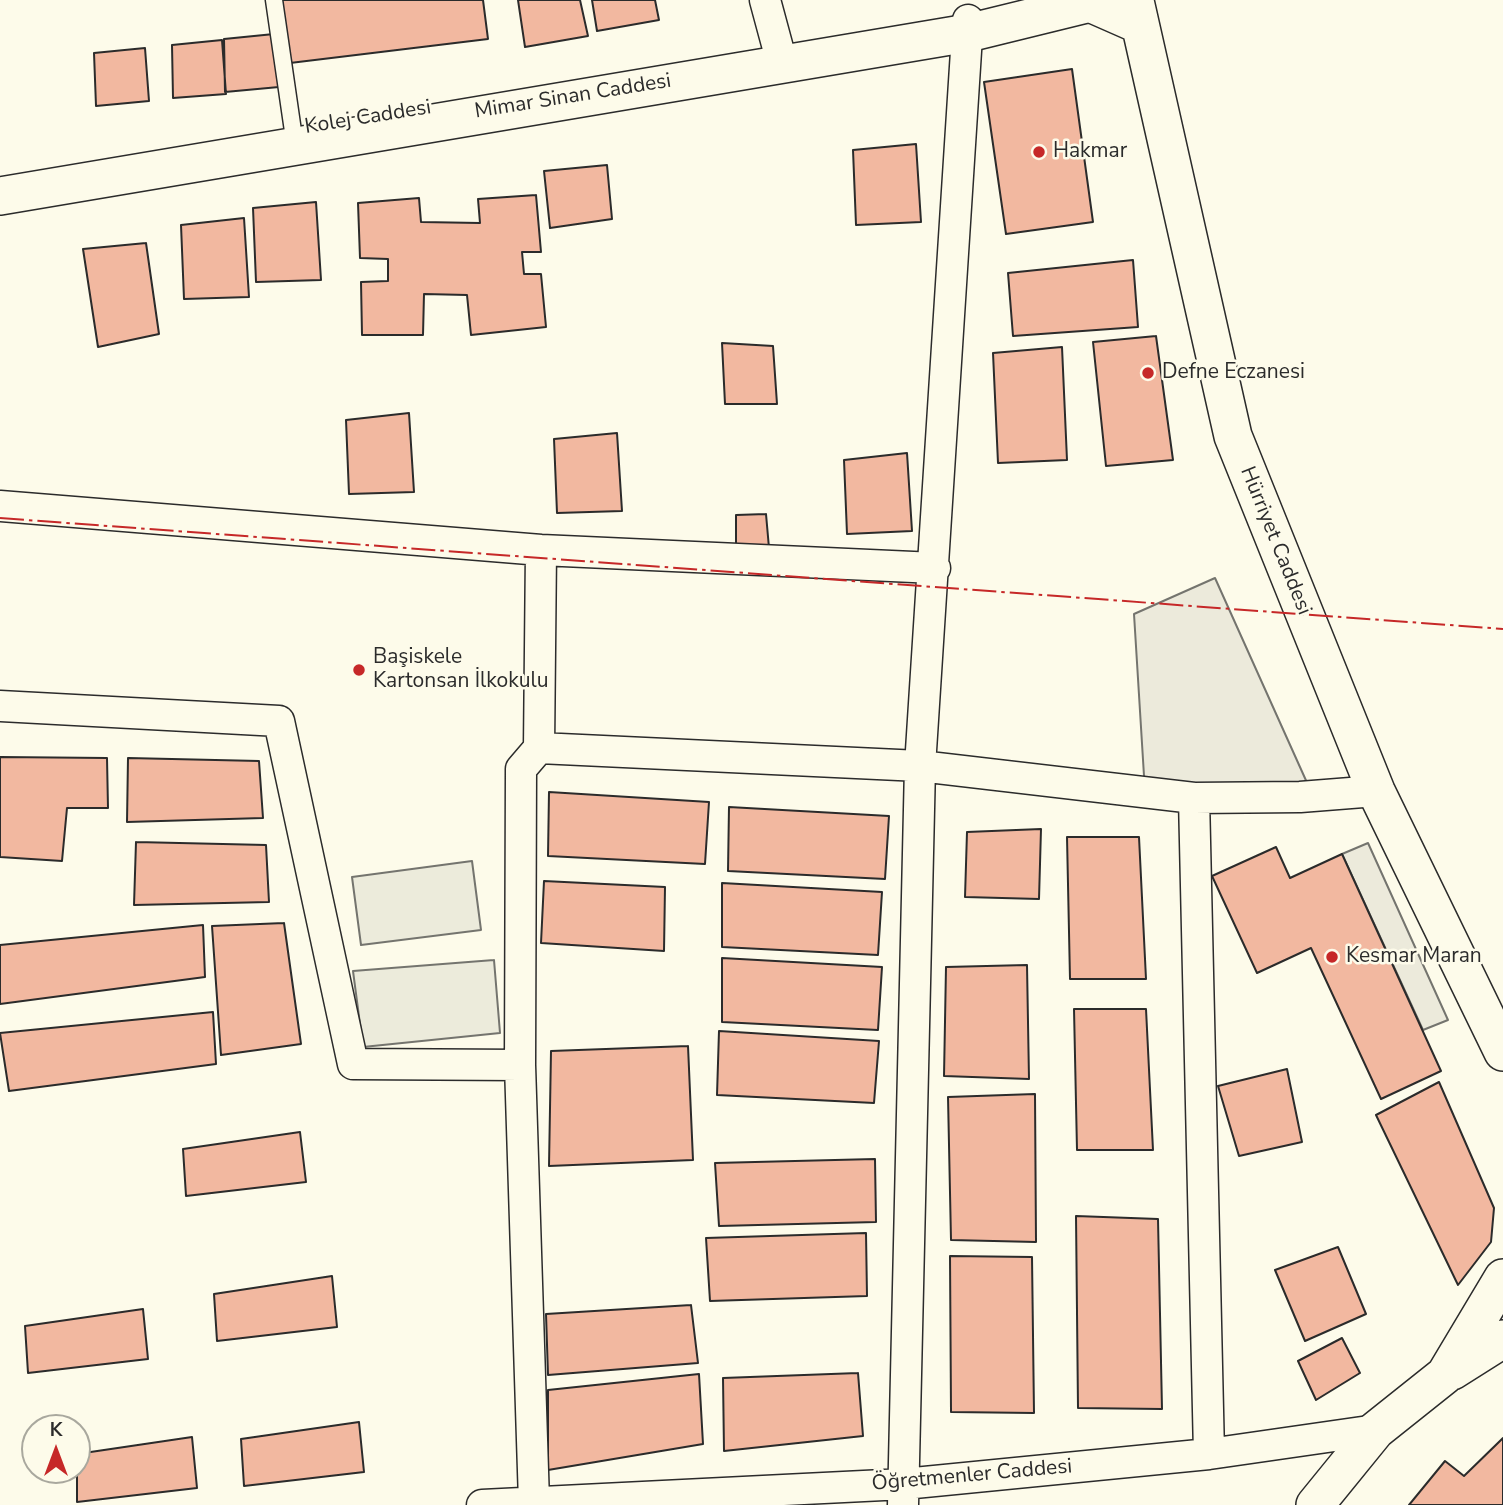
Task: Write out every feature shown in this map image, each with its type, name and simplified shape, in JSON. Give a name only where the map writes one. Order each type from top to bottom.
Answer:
[{"type":"street","points":[[765,0],[780,56]]},
{"type":"street","name":"Kolej Caddesi","points":[[0,176],[294,137],[968,27],[1024,0]]},
{"type":"street","points":[[903,1494],[920,766],[935,568],[968,27],[1090,3],[1138,12]]},
{"type":"street","name":"Hürriyet Caddesi","points":[[1138,12],[1233,436],[1376,791],[1503,1052]]},
{"type":"street","points":[[0,196],[294,137]]},
{"type":"street","points":[[0,506],[541,550],[935,568]]},
{"type":"street","points":[[534,1502],[520,1065],[521,769],[539,748],[541,550]]},
{"type":"street","points":[[0,706],[279,721],[352,1064],[520,1065]]},
{"type":"street","points":[[539,748],[920,766],[1194,799],[1300,797],[1376,791]]},
{"type":"street","points":[[1194,799],[1209,1454]]},
{"type":"street","points":[[1445,1375],[1503,1278]]},
{"type":"street","points":[[1315,1505],[1376,1430],[1445,1375],[1503,1339]]},
{"type":"street","points":[[1445,1375],[1503,1364]]},
{"type":"street","name":"Öğretmenler Caddesi","points":[[482,1505],[903,1494],[1376,1430]]},
{"type":"lane","points":[[274,0],[294,137]]},
{"type":"shaded area","points":[[1215,578],[1313,796],[1145,792],[1134,614]]},
{"type":"shaded area","points":[[1368,843],[1448,1020],[1423,1030],[1342,854]]},
{"type":"shaded area","points":[[472,861],[481,930],[361,945],[352,877]]},
{"type":"shaded area","points":[[494,960],[500,1033],[363,1047],[353,971]]},
{"type":"building","points":[[281,0],[483,0],[488,39],[290,63]]},
{"type":"building","points":[[518,0],[580,0],[588,36],[525,47]]},
{"type":"building","points":[[592,0],[655,0],[659,20],[597,31]]},
{"type":"building","points":[[274,34],[279,87],[225,92],[224,39]]},
{"type":"building","points":[[222,40],[226,94],[173,98],[172,45]]},
{"type":"building","points":[[145,48],[149,101],[96,106],[94,53]]},
{"type":"building","points":[[1072,69],[1093,222],[1006,234],[984,82]]},
{"type":"building","points":[[916,144],[921,222],[856,225],[853,150]]},
{"type":"building","points":[[607,165],[612,219],[550,228],[544,171]]},
{"type":"building","points":[[536,195],[541,252],[522,252],[524,274],[541,274],[546,327],[471,335],[467,295],[424,294],[423,335],[362,335],[361,282],[388,281],[388,259],[360,258],[358,203],[419,198],[421,222],[480,223],[478,199]]},
{"type":"building","points":[[316,202],[321,280],[256,282],[253,208]]},
{"type":"building","points":[[244,218],[249,297],[184,299],[181,225]]},
{"type":"building","points":[[146,243],[159,334],[98,347],[83,249]]},
{"type":"building","points":[[1133,260],[1138,327],[1013,336],[1008,273]]},
{"type":"building","points":[[1156,336],[1173,460],[1106,466],[1093,342]]},
{"type":"building","points":[[722,343],[773,346],[777,404],[725,404]]},
{"type":"building","points":[[1062,347],[1067,460],[998,463],[993,353]]},
{"type":"building","points":[[409,413],[414,492],[349,494],[346,420]]},
{"type":"building","points":[[617,433],[622,511],[557,513],[554,439]]},
{"type":"building","points":[[907,453],[912,531],[847,534],[844,460]]},
{"type":"building","points":[[766,514],[769,548],[736,549],[736,515]]},
{"type":"building","points":[[0,757],[107,758],[108,808],[67,808],[62,861],[0,857]]},
{"type":"building","points":[[128,758],[259,761],[263,818],[127,822]]},
{"type":"building","points":[[549,792],[709,802],[705,864],[548,856]]},
{"type":"building","points":[[729,807],[889,816],[885,879],[728,871]]},
{"type":"building","points":[[1041,829],[1039,899],[965,897],[967,832]]},
{"type":"building","points":[[1067,837],[1139,837],[1146,979],[1070,979]]},
{"type":"building","points":[[136,842],[266,845],[269,902],[134,905]]},
{"type":"building","points":[[1276,847],[1290,878],[1342,854],[1441,1071],[1381,1099],[1311,948],[1257,973],[1212,876]]},
{"type":"building","points":[[544,881],[665,887],[664,951],[541,943]]},
{"type":"building","points":[[722,883],[882,892],[878,955],[722,947]]},
{"type":"building","points":[[284,923],[301,1044],[221,1055],[212,926]]},
{"type":"building","points":[[203,925],[205,977],[0,1004],[0,945]]},
{"type":"building","points":[[722,958],[882,967],[878,1030],[722,1022]]},
{"type":"building","points":[[1027,965],[1029,1079],[944,1076],[946,967]]},
{"type":"building","points":[[1074,1009],[1146,1009],[1153,1150],[1077,1150]]},
{"type":"building","points":[[213,1012],[216,1064],[9,1091],[0,1033]]},
{"type":"building","points":[[719,1031],[879,1041],[874,1103],[717,1095]]},
{"type":"building","points":[[688,1046],[693,1160],[549,1166],[551,1051]]},
{"type":"building","points":[[1287,1069],[1302,1142],[1239,1156],[1218,1086]]},
{"type":"building","points":[[1439,1082],[1494,1208],[1491,1242],[1458,1285],[1376,1115]]},
{"type":"building","points":[[1035,1094],[1036,1242],[951,1240],[948,1097]]},
{"type":"building","points":[[300,1132],[306,1182],[186,1196],[183,1149]]},
{"type":"building","points":[[875,1159],[876,1222],[719,1226],[715,1163]]},
{"type":"building","points":[[1076,1216],[1158,1219],[1162,1409],[1078,1408]]},
{"type":"building","points":[[866,1233],[867,1296],[710,1301],[706,1238]]},
{"type":"building","points":[[1338,1247],[1366,1314],[1305,1341],[1275,1270]]},
{"type":"building","points":[[950,1256],[1032,1257],[1034,1413],[951,1412]]},
{"type":"building","points":[[332,1276],[337,1327],[217,1341],[214,1294]]},
{"type":"building","points":[[691,1305],[698,1363],[548,1375],[546,1314]]},
{"type":"building","points":[[143,1309],[148,1359],[28,1373],[25,1326]]},
{"type":"building","points":[[1342,1338],[1360,1373],[1316,1400],[1298,1361]]},
{"type":"building","points":[[858,1373],[863,1436],[724,1451],[723,1378]]},
{"type":"building","points":[[699,1374],[703,1444],[548,1470],[548,1390]]},
{"type":"building","points":[[359,1422],[364,1472],[244,1486],[241,1439]]},
{"type":"building","points":[[192,1437],[197,1488],[77,1502],[77,1484],[91,1484],[91,1452]]},
{"type":"building","points":[[1503,1438],[1503,1505],[1409,1505],[1445,1461],[1464,1476]]},
{"type":"power","points":[[0,518],[1503,629]]},
{"type":"place","name":"Hakmar","points":[[1039,152]]},
{"type":"place","name":"Defne Eczanesi","points":[[1148,373]]},
{"type":"place","name":"Başiskele Kartonsan İlkokulu","points":[[359,670]]},
{"type":"place","name":"Kesmar Maran","points":[[1332,957]]}]
